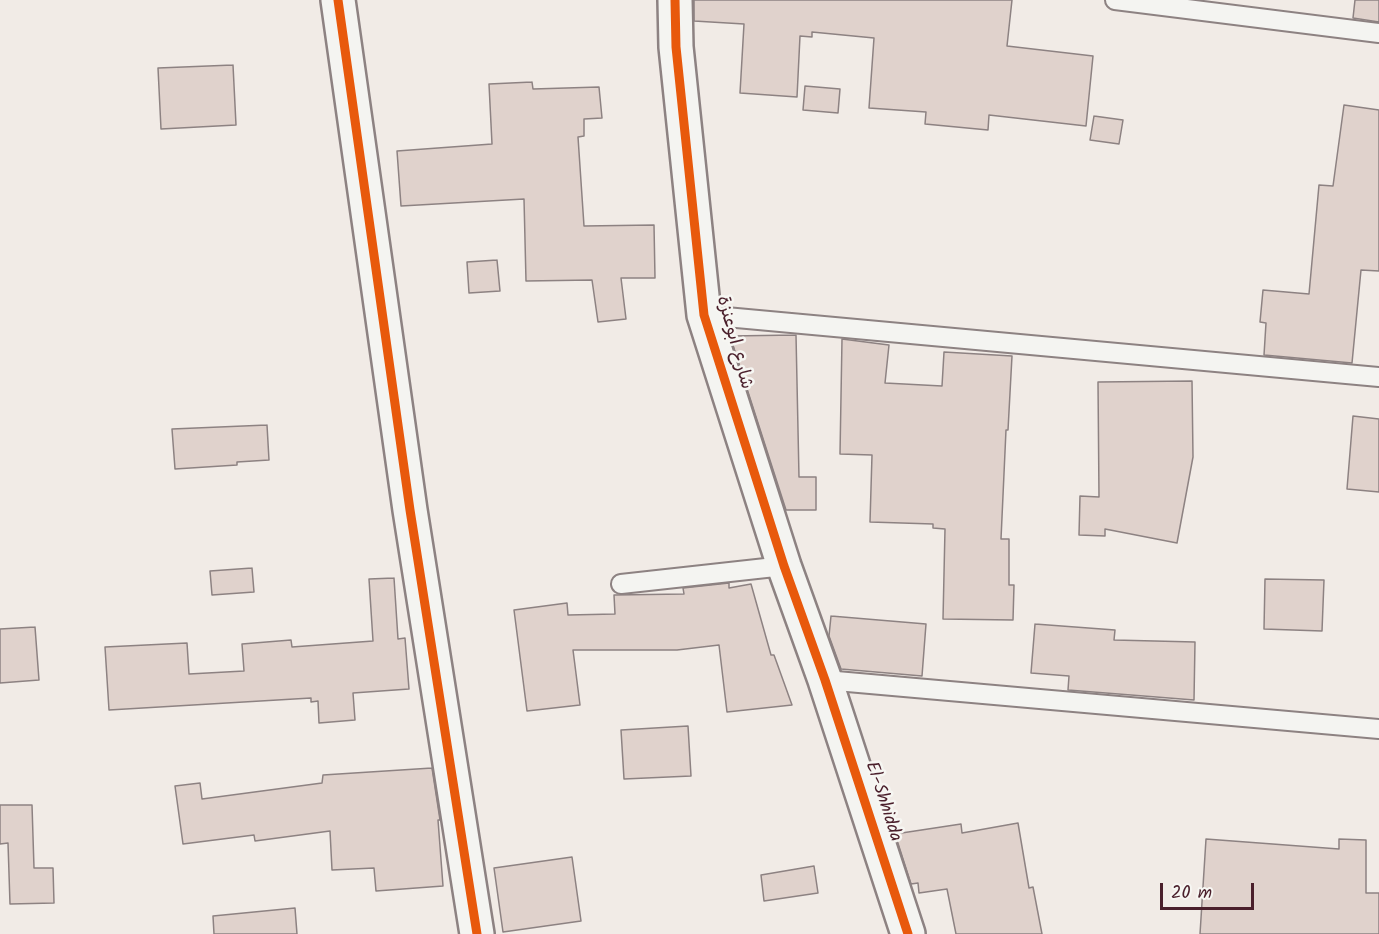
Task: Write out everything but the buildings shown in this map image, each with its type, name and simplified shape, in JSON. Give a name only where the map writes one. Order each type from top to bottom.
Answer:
[{"type":"street","points":[[338,0],[410,510],[477,934]]},
{"type":"street","name":"شارع ابوعنزة","points":[[675,0],[676,47],[704,315],[784,566],[825,680]]},
{"type":"street","name":"El-Shhidda","points":[[825,680],[908,934]]},
{"type":"lane","points":[[1115,0],[1379,33]]},
{"type":"lane","points":[[704,315],[1379,377]]},
{"type":"lane","points":[[621,584],[784,566]]},
{"type":"lane","points":[[825,680],[1379,729]]},
{"type":"cycle path","points":[[338,0],[410,510],[477,934]]},
{"type":"cycle path","points":[[675,0],[676,47],[704,315],[784,566],[825,680],[908,934]]}]
